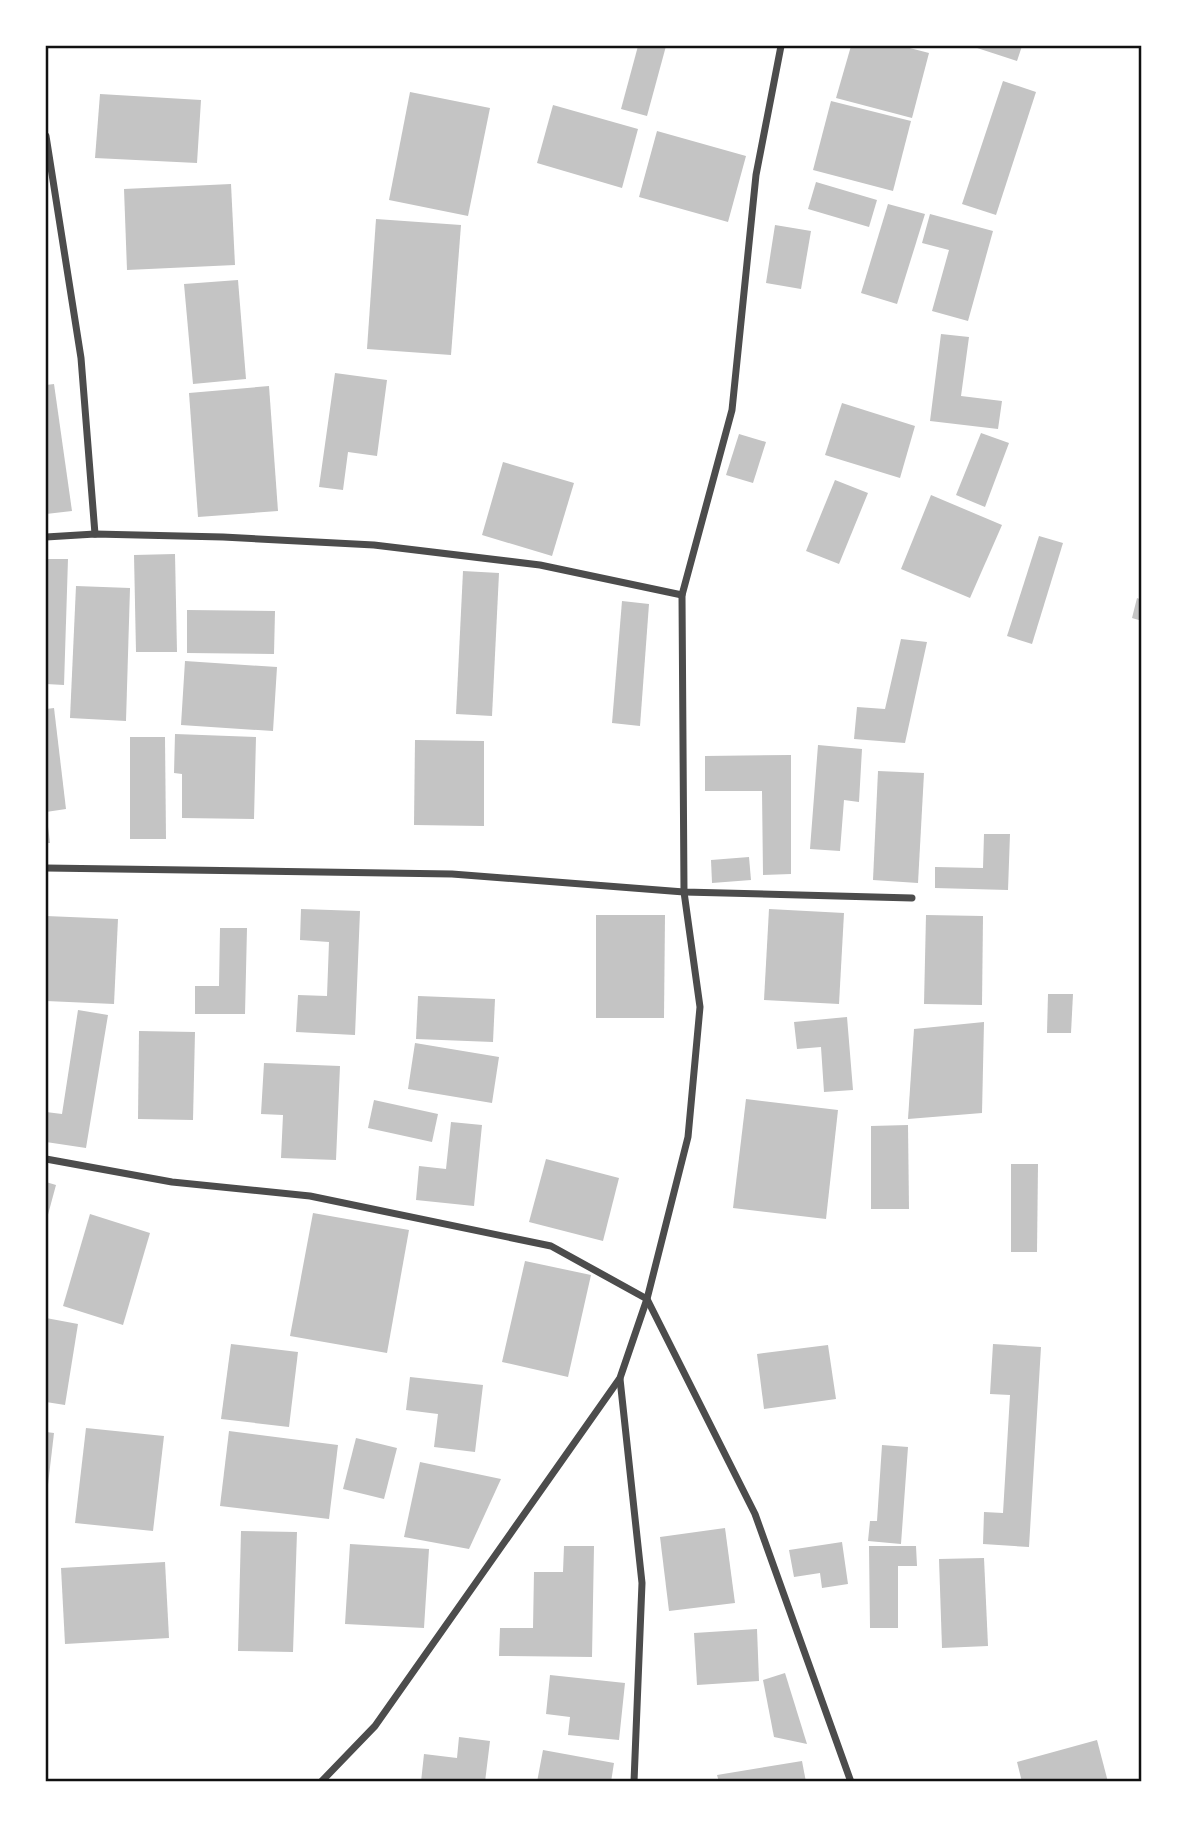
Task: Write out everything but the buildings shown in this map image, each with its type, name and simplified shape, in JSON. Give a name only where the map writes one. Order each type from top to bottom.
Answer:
[{"type":"street","points":[[321,1782],[375,1726],[620,1378],[647,1299],[688,1137],[700,1007],[684,892],[682,595],[732,410],[756,175],[781,46]]},
{"type":"street","points":[[46,136],[81,358],[95,534]]},
{"type":"street","points":[[46,537],[95,534],[223,537],[374,545],[540,565],[682,595]]},
{"type":"street","points":[[46,868],[452,874],[684,892],[912,898]]},
{"type":"street","points":[[46,1159],[172,1182],[310,1196],[551,1247],[647,1299],[755,1514],[851,1782]]},
{"type":"street","points":[[620,1378],[642,1583],[634,1782]]}]
